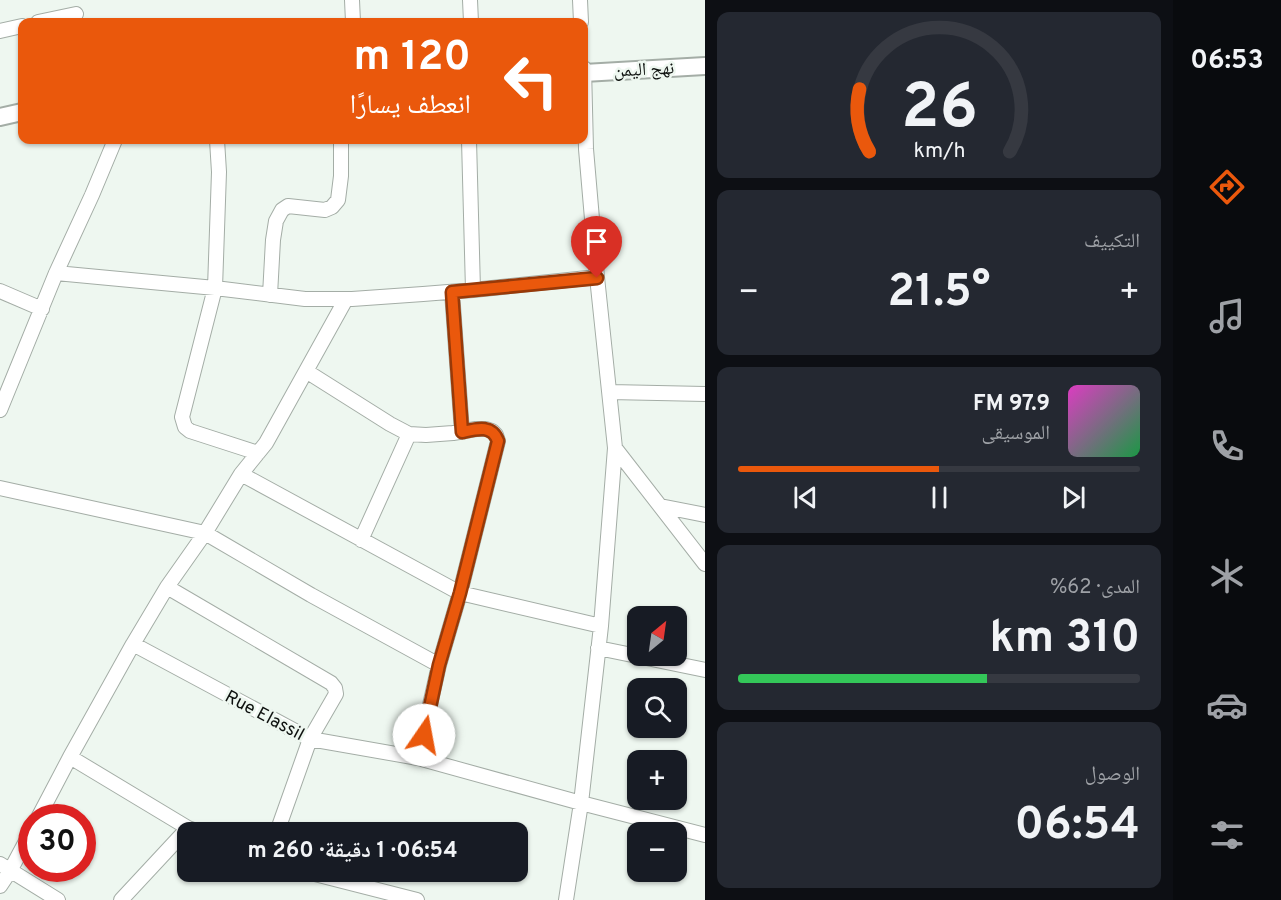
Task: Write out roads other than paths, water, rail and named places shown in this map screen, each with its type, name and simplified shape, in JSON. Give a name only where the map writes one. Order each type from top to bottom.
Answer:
[{"type":"street","points":[[75,0],[77,18]]},
{"type":"street","points":[[352,0],[352,18]]},
{"type":"street","points":[[470,0],[471,18]]},
{"type":"street","points":[[580,0],[581,18]]},
{"type":"street","points":[[0,31],[18,27]]},
{"type":"street","name":"نهج اليمن","points":[[588,71],[705,66]]},
{"type":"street","points":[[0,117],[18,113]]},
{"type":"street","points":[[1,407],[56,273],[113,144]]},
{"type":"street","points":[[217,144],[219,172],[215,288],[182,417],[185,427],[190,431],[258,453]]},
{"type":"street","points":[[270,295],[276,220],[282,210],[288,206],[325,210],[332,207],[338,200],[341,144]]},
{"type":"street","points":[[469,144],[473,290]]},
{"type":"street","points":[[566,900],[601,626],[615,448],[586,144]]},
{"type":"street","points":[[56,273],[305,299],[346,299],[452,292],[597,278]]},
{"type":"street","points":[[0,291],[42,309]]},
{"type":"street","points":[[452,292],[462,432]]},
{"type":"street","points":[[45,804],[133,644],[167,587],[205,533],[241,474],[272,434],[346,299]]},
{"type":"street","points":[[306,371],[409,434],[426,435],[486,429],[496,435],[498,441],[460,593],[439,665],[418,758]]},
{"type":"street","points":[[610,392],[705,394]]},
{"type":"street","points":[[361,540],[409,434]]},
{"type":"street","points":[[615,448],[705,564]]},
{"type":"street","points":[[241,474],[460,593],[601,626]]},
{"type":"street","points":[[0,488],[205,533],[311,595],[439,665]]},
{"type":"street","points":[[660,506],[705,515]]},
{"type":"street","points":[[167,587],[334,686],[337,692],[310,739],[281,822]]},
{"type":"street","name":"Rue Elassil","points":[[133,644],[310,739],[418,758],[705,835]]},
{"type":"street","points":[[598,648],[705,670]]},
{"type":"street","points":[[70,757],[180,822]]},
{"type":"street","points":[[121,900],[177,846]]},
{"type":"street","points":[[0,886],[5,868],[18,850]]},
{"type":"street","points":[[5,868],[58,900]]},
{"type":"street","points":[[346,882],[417,900]]}]
